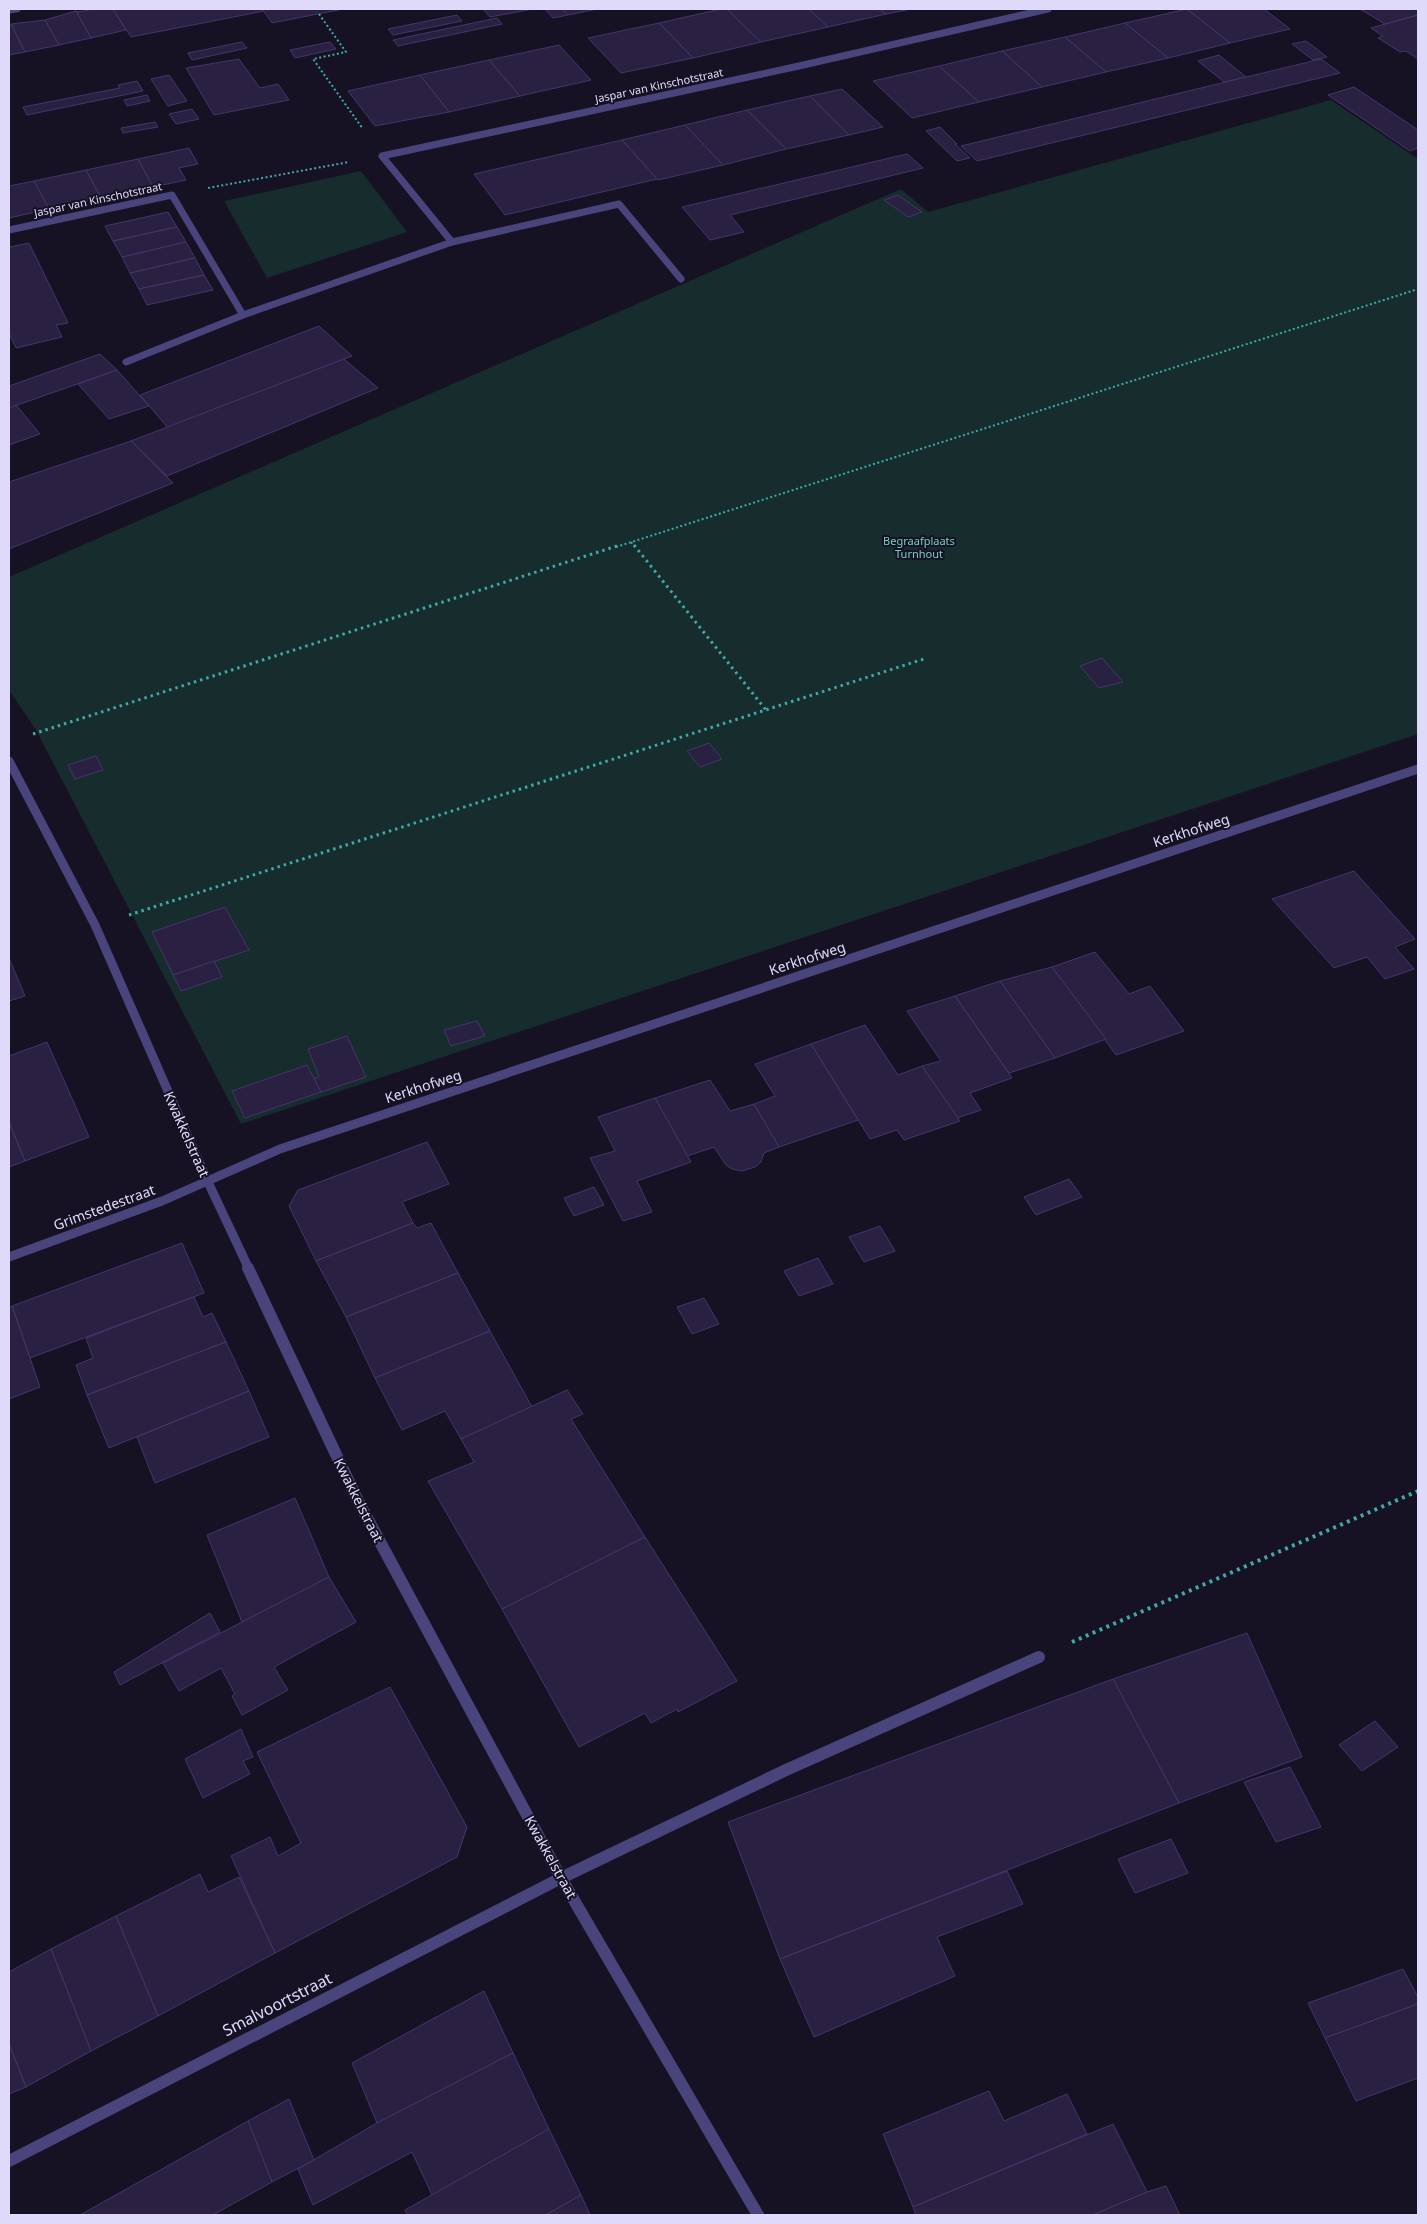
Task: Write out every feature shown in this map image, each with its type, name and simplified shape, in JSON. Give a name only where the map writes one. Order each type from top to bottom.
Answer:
[{"type":"street","points":[[9,10],[18,9]]},
{"type":"street","name":"Jaspar van Kinschotstraat","points":[[382,156],[800,66],[1048,9]]},
{"type":"street","points":[[382,156],[452,242]]},
{"type":"street","name":"Jaspar van Kinschotstraat","points":[[9,230],[172,195],[244,316]]},
{"type":"street","points":[[126,362],[244,316],[452,242],[619,204],[681,279]]},
{"type":"street","name":"Kwakkelstraat","points":[[9,761],[95,925],[207,1180],[358,1501],[561,1878],[758,2215]]},
{"type":"street","name":"Kerkhofweg","points":[[207,1180],[280,1149],[1418,769]]},
{"type":"street","name":"Grimstedestraat","points":[[9,1256],[162,1201],[207,1180]]},
{"type":"street","name":"Smalvoortstraat","points":[[9,2161],[561,1878],[786,1770],[1039,1657]]},
{"type":"path","points":[[172,195],[382,156],[313,59],[346,52],[319,14]]},
{"type":"path","points":[[28,736],[1418,289]]},
{"type":"path","points":[[631,542],[766,710]]},
{"type":"path","points":[[95,925],[927,658]]},
{"type":"path","points":[[1039,1657],[1418,1491]]},
{"type":"green space","name":"Begraafplaats Turnhout","points":[[1331,100],[1418,159],[1418,734],[241,1124],[36,730],[9,690],[9,577],[901,189],[928,212]]},
{"type":"green space","points":[[361,171],[407,232],[267,278],[224,201]]},
{"type":"building","points":[[113,9],[126,30],[91,38],[76,11]]},
{"type":"building","points":[[113,9],[262,9],[264,11],[131,37]]},
{"type":"building","points":[[262,9],[343,9],[272,23]]},
{"type":"building","points":[[483,9],[533,9],[490,17]]},
{"type":"building","points":[[545,9],[562,9],[568,15],[553,18]]},
{"type":"building","points":[[562,9],[597,9],[568,15]]},
{"type":"building","points":[[727,9],[761,42],[693,58],[659,23]]},
{"type":"building","points":[[727,9],[809,9],[828,27],[761,42]]},
{"type":"building","points":[[809,9],[880,9],[886,14],[828,27]]},
{"type":"building","points":[[880,9],[911,9],[886,14]]},
{"type":"building","points":[[1187,9],[1264,9],[1290,29],[1230,43]]},
{"type":"building","points":[[1187,9],[1230,43],[1168,58],[1125,23]]},
{"type":"building","points":[[1360,9],[1418,9],[1418,15],[1385,24]]},
{"type":"building","points":[[76,11],[91,38],[59,45],[45,20]]},
{"type":"building","points":[[457,15],[462,21],[393,35],[388,29]]},
{"type":"building","points":[[1418,15],[1418,59],[1406,51],[1400,52],[1378,38],[1383,36],[1371,28]]},
{"type":"building","points":[[497,18],[502,24],[398,46],[393,40]]},
{"type":"building","points":[[45,20],[59,45],[25,52],[11,24]]},
{"type":"building","points":[[659,23],[693,58],[621,73],[588,38]]},
{"type":"building","points":[[1125,23],[1168,58],[1106,72],[1065,37]]},
{"type":"building","points":[[11,24],[25,52],[9,55],[9,25]]},
{"type":"building","points":[[1065,37],[1106,72],[1042,87],[1002,51]]},
{"type":"building","points":[[1306,41],[1327,57],[1313,60],[1292,44]]},
{"type":"building","points":[[242,42],[247,48],[192,60],[188,53]]},
{"type":"building","points":[[330,42],[336,49],[295,58],[290,50]]},
{"type":"building","points":[[559,45],[591,80],[520,96],[489,60]]},
{"type":"building","points":[[1002,51],[1042,87],[979,102],[939,66]]},
{"type":"building","points":[[1219,55],[1246,77],[1224,82],[1198,61]]},
{"type":"building","points":[[239,59],[260,88],[278,84],[289,100],[214,115],[186,68]]},
{"type":"building","points":[[1321,59],[1340,73],[977,161],[961,146]]},
{"type":"building","points":[[489,60],[520,96],[449,112],[420,75]]},
{"type":"building","points":[[939,66],[979,102],[912,118],[873,81]]},
{"type":"building","points":[[169,75],[187,101],[168,106],[151,79]]},
{"type":"building","points":[[420,75],[449,112],[375,126],[348,91]]},
{"type":"building","points":[[137,81],[143,91],[27,115],[23,107],[120,88],[118,85]]},
{"type":"building","points":[[1354,87],[1418,130],[1418,148],[1410,151],[1328,95]]},
{"type":"building","points":[[842,89],[883,127],[849,135],[810,96]]},
{"type":"building","points":[[147,95],[150,101],[127,106],[124,100]]},
{"type":"building","points":[[810,96],[849,135],[786,149],[747,110]]},
{"type":"building","points":[[192,109],[199,119],[176,124],[169,114]]},
{"type":"building","points":[[747,110],[786,149],[723,165],[685,125]]},
{"type":"building","points":[[155,122],[158,127],[123,133],[121,128]]},
{"type":"building","points":[[685,125],[723,165],[658,180],[622,140]]},
{"type":"building","points":[[940,127],[970,158],[957,161],[926,131]]},
{"type":"building","points":[[622,140],[657,179],[505,215],[474,174]]},
{"type":"building","points":[[189,148],[198,164],[179,168],[186,180],[153,187],[138,159]]},
{"type":"building","points":[[907,154],[923,168],[730,215],[744,232],[710,240],[682,207]]},
{"type":"building","points":[[138,159],[153,187],[101,198],[86,170]]},
{"type":"building","points":[[86,170],[101,198],[49,209],[34,181]]},
{"type":"building","points":[[34,181],[49,209],[9,218],[9,186]]},
{"type":"building","points":[[898,195],[922,212],[908,217],[884,200]]},
{"type":"building","points":[[168,212],[177,227],[113,241],[105,226]]},
{"type":"building","points":[[177,227],[186,242],[122,257],[113,241]]},
{"type":"building","points":[[186,242],[195,258],[130,273],[122,257]]},
{"type":"building","points":[[29,243],[68,323],[56,325],[62,337],[16,348],[9,333],[9,245],[10,247]]},
{"type":"building","points":[[195,258],[204,275],[139,289],[130,273]]},
{"type":"building","points":[[204,275],[213,290],[147,305],[139,289]]},
{"type":"building","points":[[319,326],[352,356],[168,428],[140,395]]},
{"type":"building","points":[[100,354],[117,370],[9,408],[9,386]]},
{"type":"building","points":[[344,359],[378,388],[167,476],[131,441]]},
{"type":"building","points":[[117,370],[149,406],[109,419],[78,384]]},
{"type":"building","points":[[16,405],[40,434],[9,445],[9,408]]},
{"type":"building","points":[[131,441],[173,483],[9,549],[9,482]]},
{"type":"building","points":[[1102,658],[1123,682],[1099,688],[1080,666]]},
{"type":"building","points":[[709,743],[722,759],[700,767],[687,751]]},
{"type":"building","points":[[96,756],[103,770],[75,779],[68,765]]},
{"type":"building","points":[[1354,871],[1415,939],[1395,947],[1414,969],[1385,979],[1367,957],[1334,968],[1272,899]]},
{"type":"building","points":[[225,907],[249,950],[173,975],[152,932]]},
{"type":"building","points":[[1095,952],[1129,994],[1150,986],[1184,1031],[1116,1055],[1052,967]]},
{"type":"building","points":[[9,958],[25,996],[9,1001]]},
{"type":"building","points":[[214,961],[222,977],[181,991],[173,975]]},
{"type":"building","points":[[1052,967],[1106,1039],[1055,1058],[1000,981]]},
{"type":"building","points":[[1000,981],[1055,1058],[1009,1073],[955,996]]},
{"type":"building","points":[[955,996],[1012,1078],[970,1093],[981,1110],[957,1118],[922,1066],[941,1061],[907,1011]]},
{"type":"building","points":[[477,1021],[485,1036],[451,1046],[444,1030]]},
{"type":"building","points":[[865,1025],[898,1075],[922,1066],[960,1121],[904,1140],[897,1130],[870,1139],[811,1044]]},
{"type":"building","points":[[347,1036],[366,1077],[321,1092],[313,1079],[319,1077],[308,1049]]},
{"type":"building","points":[[47,1042],[89,1137],[25,1161],[9,1122],[9,1056]]},
{"type":"building","points":[[811,1044],[858,1120],[779,1147],[754,1104],[775,1096],[755,1064]]},
{"type":"building","points":[[307,1065],[321,1092],[245,1118],[232,1091]]},
{"type":"building","points":[[710,1080],[730,1111],[754,1104],[779,1147],[764,1153],[761,1162],[755,1167],[742,1171],[732,1169],[726,1165],[714,1147],[687,1156],[655,1098]]},
{"type":"building","points":[[655,1098],[691,1162],[637,1181],[652,1212],[623,1221],[590,1158],[615,1151],[598,1117]]},
{"type":"building","points":[[9,1122],[25,1161],[9,1167]]},
{"type":"building","points":[[427,1142],[449,1184],[402,1202],[413,1223],[316,1261],[289,1206],[298,1190]]},
{"type":"building","points":[[1069,1179],[1082,1197],[1036,1215],[1024,1197]]},
{"type":"building","points":[[594,1187],[604,1205],[574,1216],[564,1198]]},
{"type":"building","points":[[413,1223],[417,1228],[431,1223],[458,1273],[346,1317],[316,1261]]},
{"type":"building","points":[[880,1226],[895,1251],[864,1262],[849,1237]]},
{"type":"building","points":[[182,1243],[204,1293],[30,1358],[12,1306]]},
{"type":"building","points":[[818,1258],[833,1284],[799,1296],[784,1271]]},
{"type":"building","points":[[458,1273],[490,1331],[375,1378],[346,1317]]},
{"type":"building","points":[[194,1297],[203,1317],[212,1313],[226,1342],[87,1395],[76,1365],[93,1358],[86,1338]]},
{"type":"building","points":[[704,1298],[719,1324],[692,1334],[677,1307]]},
{"type":"building","points":[[12,1306],[40,1387],[9,1399],[9,1308]]},
{"type":"building","points":[[490,1331],[532,1407],[461,1439],[445,1411],[402,1430],[375,1378]]},
{"type":"building","points":[[226,1342],[249,1391],[109,1448],[87,1395]]},
{"type":"building","points":[[567,1390],[583,1414],[571,1419],[645,1537],[502,1609],[428,1481],[474,1462],[461,1439]]},
{"type":"building","points":[[249,1391],[269,1437],[155,1483],[137,1437]]},
{"type":"building","points":[[295,1498],[329,1577],[242,1622],[207,1535]]},
{"type":"building","points":[[645,1537],[737,1681],[678,1712],[677,1709],[651,1723],[645,1713],[579,1747],[502,1609]]},
{"type":"building","points":[[329,1577],[356,1622],[274,1667],[288,1690],[242,1715],[232,1696],[235,1694],[221,1668],[179,1691],[163,1663]]},
{"type":"building","points":[[210,1613],[220,1632],[120,1685],[114,1672]]},
{"type":"building","points":[[1247,1633],[1302,1757],[1179,1803],[1113,1679]]},
{"type":"building","points":[[1113,1679],[1179,1803],[780,1959],[728,1822]]},
{"type":"building","points":[[390,1687],[467,1827],[457,1857],[275,1953],[231,1856],[270,1837],[278,1856],[301,1843],[257,1752]]},
{"type":"building","points":[[1375,1721],[1398,1747],[1362,1771],[1339,1745]]},
{"type":"building","points":[[241,1729],[253,1757],[243,1761],[250,1774],[203,1798],[185,1759]]},
{"type":"building","points":[[1290,1767],[1321,1827],[1276,1842],[1244,1782]]},
{"type":"building","points":[[1171,1839],[1188,1873],[1135,1893],[1118,1859]]},
{"type":"building","points":[[1007,1871],[1023,1904],[937,1937],[955,1976],[814,2037],[780,1959]]},
{"type":"building","points":[[200,1874],[208,1892],[239,1877],[275,1953],[158,2016],[116,1916]]},
{"type":"building","points":[[116,1916],[158,2016],[91,2051],[51,1949]]},
{"type":"building","points":[[51,1949],[91,2051],[26,2087],[9,2044],[9,1972]]},
{"type":"building","points":[[1403,1969],[1418,1997],[1418,2004],[1325,2038],[1308,2003]]},
{"type":"building","points":[[484,1991],[513,2053],[377,2123],[352,2063]]},
{"type":"building","points":[[1418,2004],[1418,2078],[1356,2101],[1325,2038]]},
{"type":"building","points":[[9,2044],[26,2087],[9,2094]]},
{"type":"building","points":[[513,2053],[549,2129],[432,2195],[412,2152],[313,2205],[298,2169],[377,2123]]},
{"type":"building","points":[[989,2091],[1004,2121],[1067,2094],[1087,2134],[913,2207],[883,2134]]},
{"type":"building","points":[[289,2099],[314,2160],[272,2182],[248,2121]]},
{"type":"building","points":[[248,2121],[272,2182],[213,2215],[80,2215]]},
{"type":"building","points":[[1113,2124],[1147,2192],[1093,2215],[916,2215],[913,2207]]},
{"type":"building","points":[[549,2129],[581,2195],[546,2215],[407,2215],[405,2210]]},
{"type":"building","points":[[1166,2186],[1180,2215],[1093,2215],[1147,2192]]},
{"type":"building","points":[[581,2195],[590,2215],[546,2215]]}]
